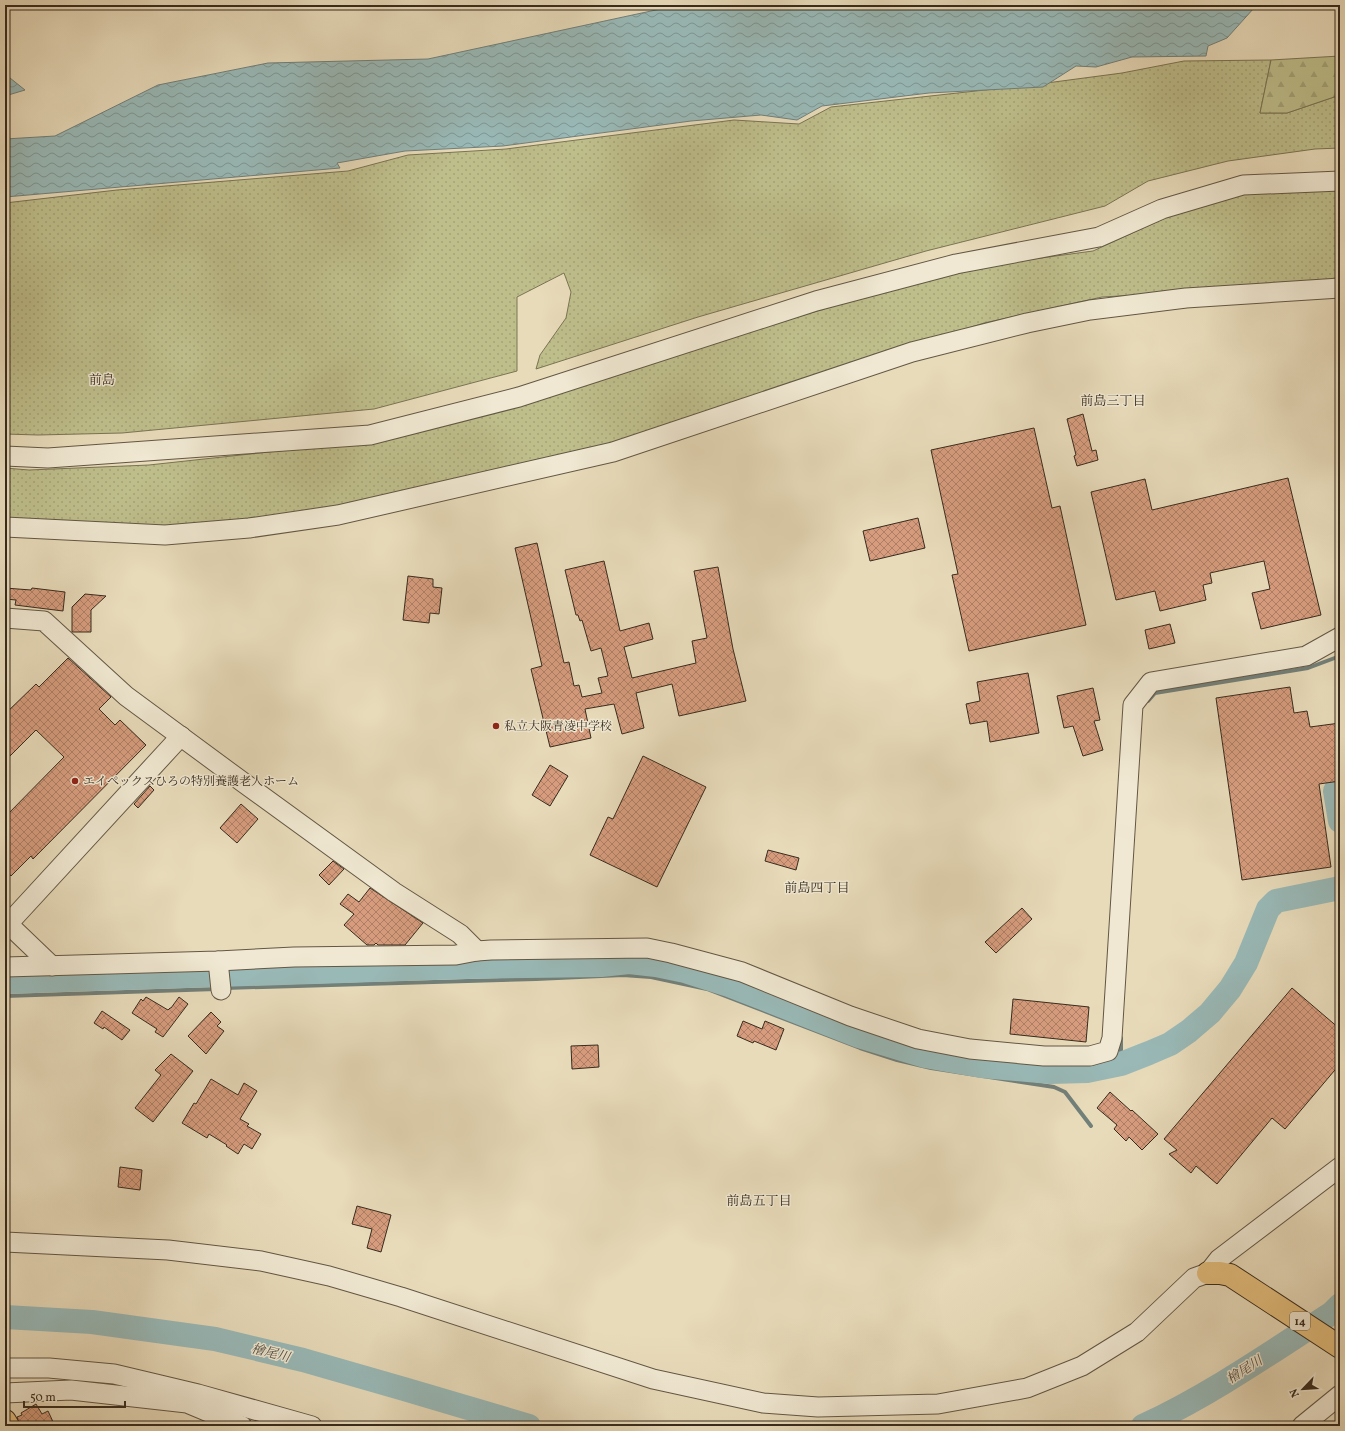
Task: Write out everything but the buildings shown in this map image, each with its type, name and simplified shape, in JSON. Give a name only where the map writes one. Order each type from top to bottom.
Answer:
[{"type":"main road","name":"14","points":[[1208,1273],[1230,1275],[1340,1347]]},
{"type":"main road","points":[[5,1421],[8,1426]]},
{"type":"street","points":[[5,456],[48,458],[370,436],[519,397],[816,301],[956,264],[1099,237],[1162,208],[1243,185],[1340,180]]},
{"type":"street","points":[[5,527],[165,535],[249,528],[338,515],[613,452],[912,352],[1027,323],[1090,310],[1186,298],[1340,288]]},
{"type":"street","points":[[5,618],[44,621],[126,696],[394,892],[460,934],[477,951]]},
{"type":"street","points":[[5,967],[218,961],[294,957],[456,955],[477,951],[647,948],[742,972],[850,1016],[918,1039],[970,1048],[1044,1056],[1090,1056],[1108,1051],[1112,1038],[1133,705],[1151,682],[1306,656],[1340,637]]},
{"type":"street","points":[[52,966],[7,922],[181,736]]},
{"type":"street","points":[[218,961],[220,990]]},
{"type":"street","points":[[5,1242],[168,1250],[261,1261],[329,1276],[401,1297],[652,1379],[763,1403],[818,1407],[938,1404],[1027,1388],[1082,1366],[1137,1332],[1194,1278],[1208,1273],[1219,1259],[1340,1166]]},
{"type":"street","points":[[5,1368],[49,1368],[114,1374],[198,1394],[312,1426]]},
{"type":"street","points":[[5,1393],[71,1390],[187,1403],[242,1426]]},
{"type":"street","points":[[1302,1426],[1340,1395]]},
{"type":"green space","points":[[1340,56],[1340,95],[1287,113],[1260,113],[1271,60]]},
{"type":"green space","points":[[1271,60],[1260,113],[1287,113],[1340,95],[1340,148],[1315,149],[1228,161],[1148,181],[1105,206],[926,251],[698,317],[536,369],[540,355],[566,318],[571,292],[564,273],[517,297],[517,371],[374,409],[122,433],[38,435],[5,434],[5,203],[117,190],[348,171],[408,155],[506,149],[734,120],[799,124],[831,107],[1039,84],[1122,73],[1184,61]]},
{"type":"green space","points":[[1340,188],[1340,285],[1312,285],[1102,297],[984,323],[614,445],[344,507],[172,528],[5,520],[5,468],[29,470],[149,465],[333,445],[748,332],[890,289],[996,264],[1093,251],[1185,209],[1238,194]]},
{"type":"water","points":[[679,5],[1264,5],[1254,8],[1227,38],[1208,46],[1206,56],[1132,57],[1096,67],[1076,66],[1043,87],[929,93],[822,106],[797,120],[761,115],[691,121],[503,146],[405,151],[337,163],[340,168],[5,197],[5,139],[55,136],[158,85],[268,63],[428,59]]},
{"type":"water","points":[[5,74],[25,90],[5,96]]},
{"type":"waterway","points":[[1148,701],[1155,693],[1308,668],[1340,656]]},
{"type":"waterway","points":[[1335,791],[1340,821]]},
{"type":"waterway","points":[[5,982],[465,967],[601,965],[629,962],[656,965],[685,971],[729,985],[859,1036],[925,1056],[981,1066],[1050,1072],[1087,1071],[1121,1064],[1170,1044],[1189,1031],[1210,1013],[1230,989],[1246,963],[1268,909],[1276,901],[1340,888]]},
{"type":"waterway","points":[[225,988],[623,975],[651,977],[707,989],[860,1048],[897,1060],[931,1068],[1054,1087],[1065,1092],[1091,1126]]},
{"type":"waterway","points":[[5,996],[216,989]]},
{"type":"waterway","points":[[1121,1038],[1121,1064]]},
{"type":"waterway","name":"檜尾川","points":[[1143,1426],[1192,1401],[1239,1373],[1332,1313],[1340,1305]]},
{"type":"waterway","name":"檜尾川","points":[[5,1317],[92,1322],[215,1339],[303,1360],[529,1426]]},
{"type":"place","name":"私立大阪青凌中学校","points":[[496,726]]},
{"type":"place","name":"エイぺックスひろの特別養護老人ホーム","points":[[75,781]]},
{"type":"district","name":"前島","points":[[102,379]]},
{"type":"district","name":"前島三丁目","points":[[1113,400]]},
{"type":"district","name":"前島四丁目","points":[[817,887]]},
{"type":"district","name":"前島五丁目","points":[[759,1200]]}]
